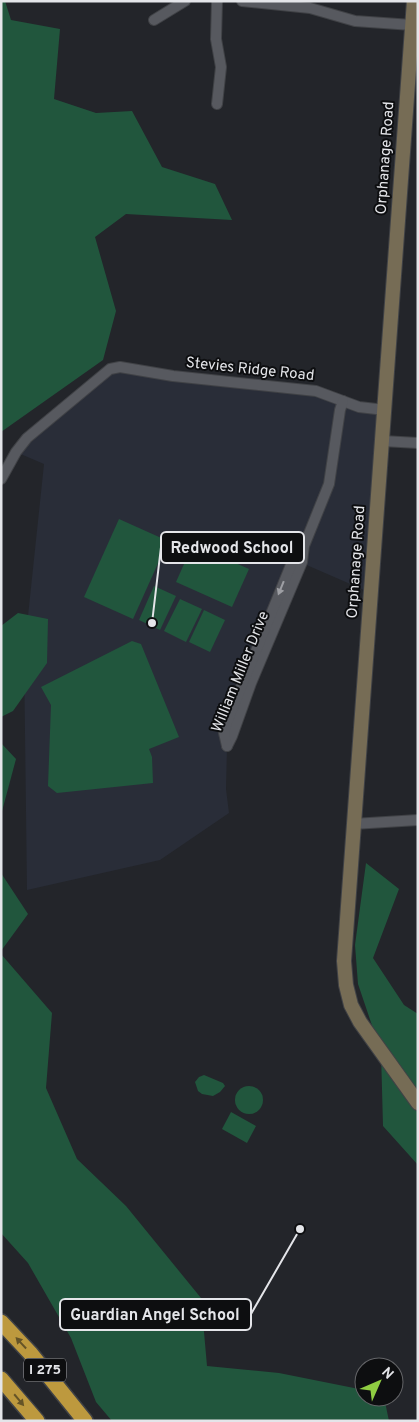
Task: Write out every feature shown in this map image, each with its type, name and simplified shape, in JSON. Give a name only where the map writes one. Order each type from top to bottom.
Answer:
[{"type":"highway","name":"I 275","points":[[1,1322],[31,1354],[85,1421]]},
{"type":"highway","name":"I 275","points":[[1,1379],[37,1421]]},
{"type":"main road","name":"Orphanage Road","points":[[414,1],[344,961],[346,985],[360,1022],[418,1103]]},
{"type":"street","points":[[154,20],[185,1]]},
{"type":"street","points":[[217,1],[216,39],[221,68],[217,104]]},
{"type":"street","points":[[242,1],[310,8],[355,21],[412,25]]},
{"type":"street","name":"Stevies Ridge Road","points":[[1,479],[16,452],[27,438],[110,369],[120,367],[173,376],[316,391],[359,407],[385,410]]},
{"type":"street","name":"William Miller Drive","points":[[304,546],[302,562],[251,683],[227,746],[224,734],[227,722],[293,560],[304,546],[330,484],[340,410],[343,401]]},
{"type":"street","points":[[383,441],[418,444]]},
{"type":"street","points":[[354,824],[418,820]]},
{"type":"shaded area","points":[[110,369],[316,391],[385,410],[371,593],[302,563],[227,746],[226,789],[229,813],[160,860],[27,890],[24,654],[44,464],[16,452]]},
{"type":"green space","points":[[1,1],[5,1],[11,20],[60,29],[54,99],[96,113],[132,111],[162,167],[215,184],[232,220],[126,214],[95,237],[116,311],[103,360],[1,432]]},
{"type":"green space","points":[[119,519],[168,541],[133,619],[84,597]]},
{"type":"green space","points":[[193,544],[249,569],[232,607],[176,582]]},
{"type":"green space","points":[[154,586],[176,596],[160,630],[139,620]]},
{"type":"green space","points":[[180,599],[202,609],[186,642],[164,631]]},
{"type":"green space","points":[[204,610],[225,620],[210,652],[189,642]]},
{"type":"green space","points":[[18,613],[48,619],[47,663],[13,711],[1,717],[1,626]]},
{"type":"green space","points":[[132,641],[141,644],[179,737],[149,749],[152,757],[153,783],[57,793],[48,786],[51,705],[41,687]]},
{"type":"green space","points":[[1,743],[16,759],[1,815]]},
{"type":"green space","points":[[366,863],[399,889],[373,958],[404,1005],[418,1014],[418,1165],[383,1126],[381,1052],[358,984],[355,945]]},
{"type":"green space","points":[[1,873],[28,914],[1,951]]},
{"type":"green space","points":[[1,954],[52,1013],[46,1088],[77,1159],[126,1206],[201,1298],[207,1366],[279,1373],[354,1388],[354,1407],[386,1407],[389,1421],[112,1421],[96,1402],[71,1338],[28,1263],[1,1233]]},
{"type":"green space","points":[[204,1075],[223,1083],[225,1086],[213,1096],[202,1094],[198,1091],[195,1082]]},
{"type":"green space","points":[[249,1086],[259,1090],[263,1100],[259,1110],[249,1114],[239,1110],[235,1100],[239,1090]]},
{"type":"green space","points":[[231,1112],[256,1126],[247,1143],[222,1129]]},
{"type":"place","name":"Redwood School","points":[[152,623]]},
{"type":"place","name":"Guardian Angel School","points":[[300,1229]]}]
